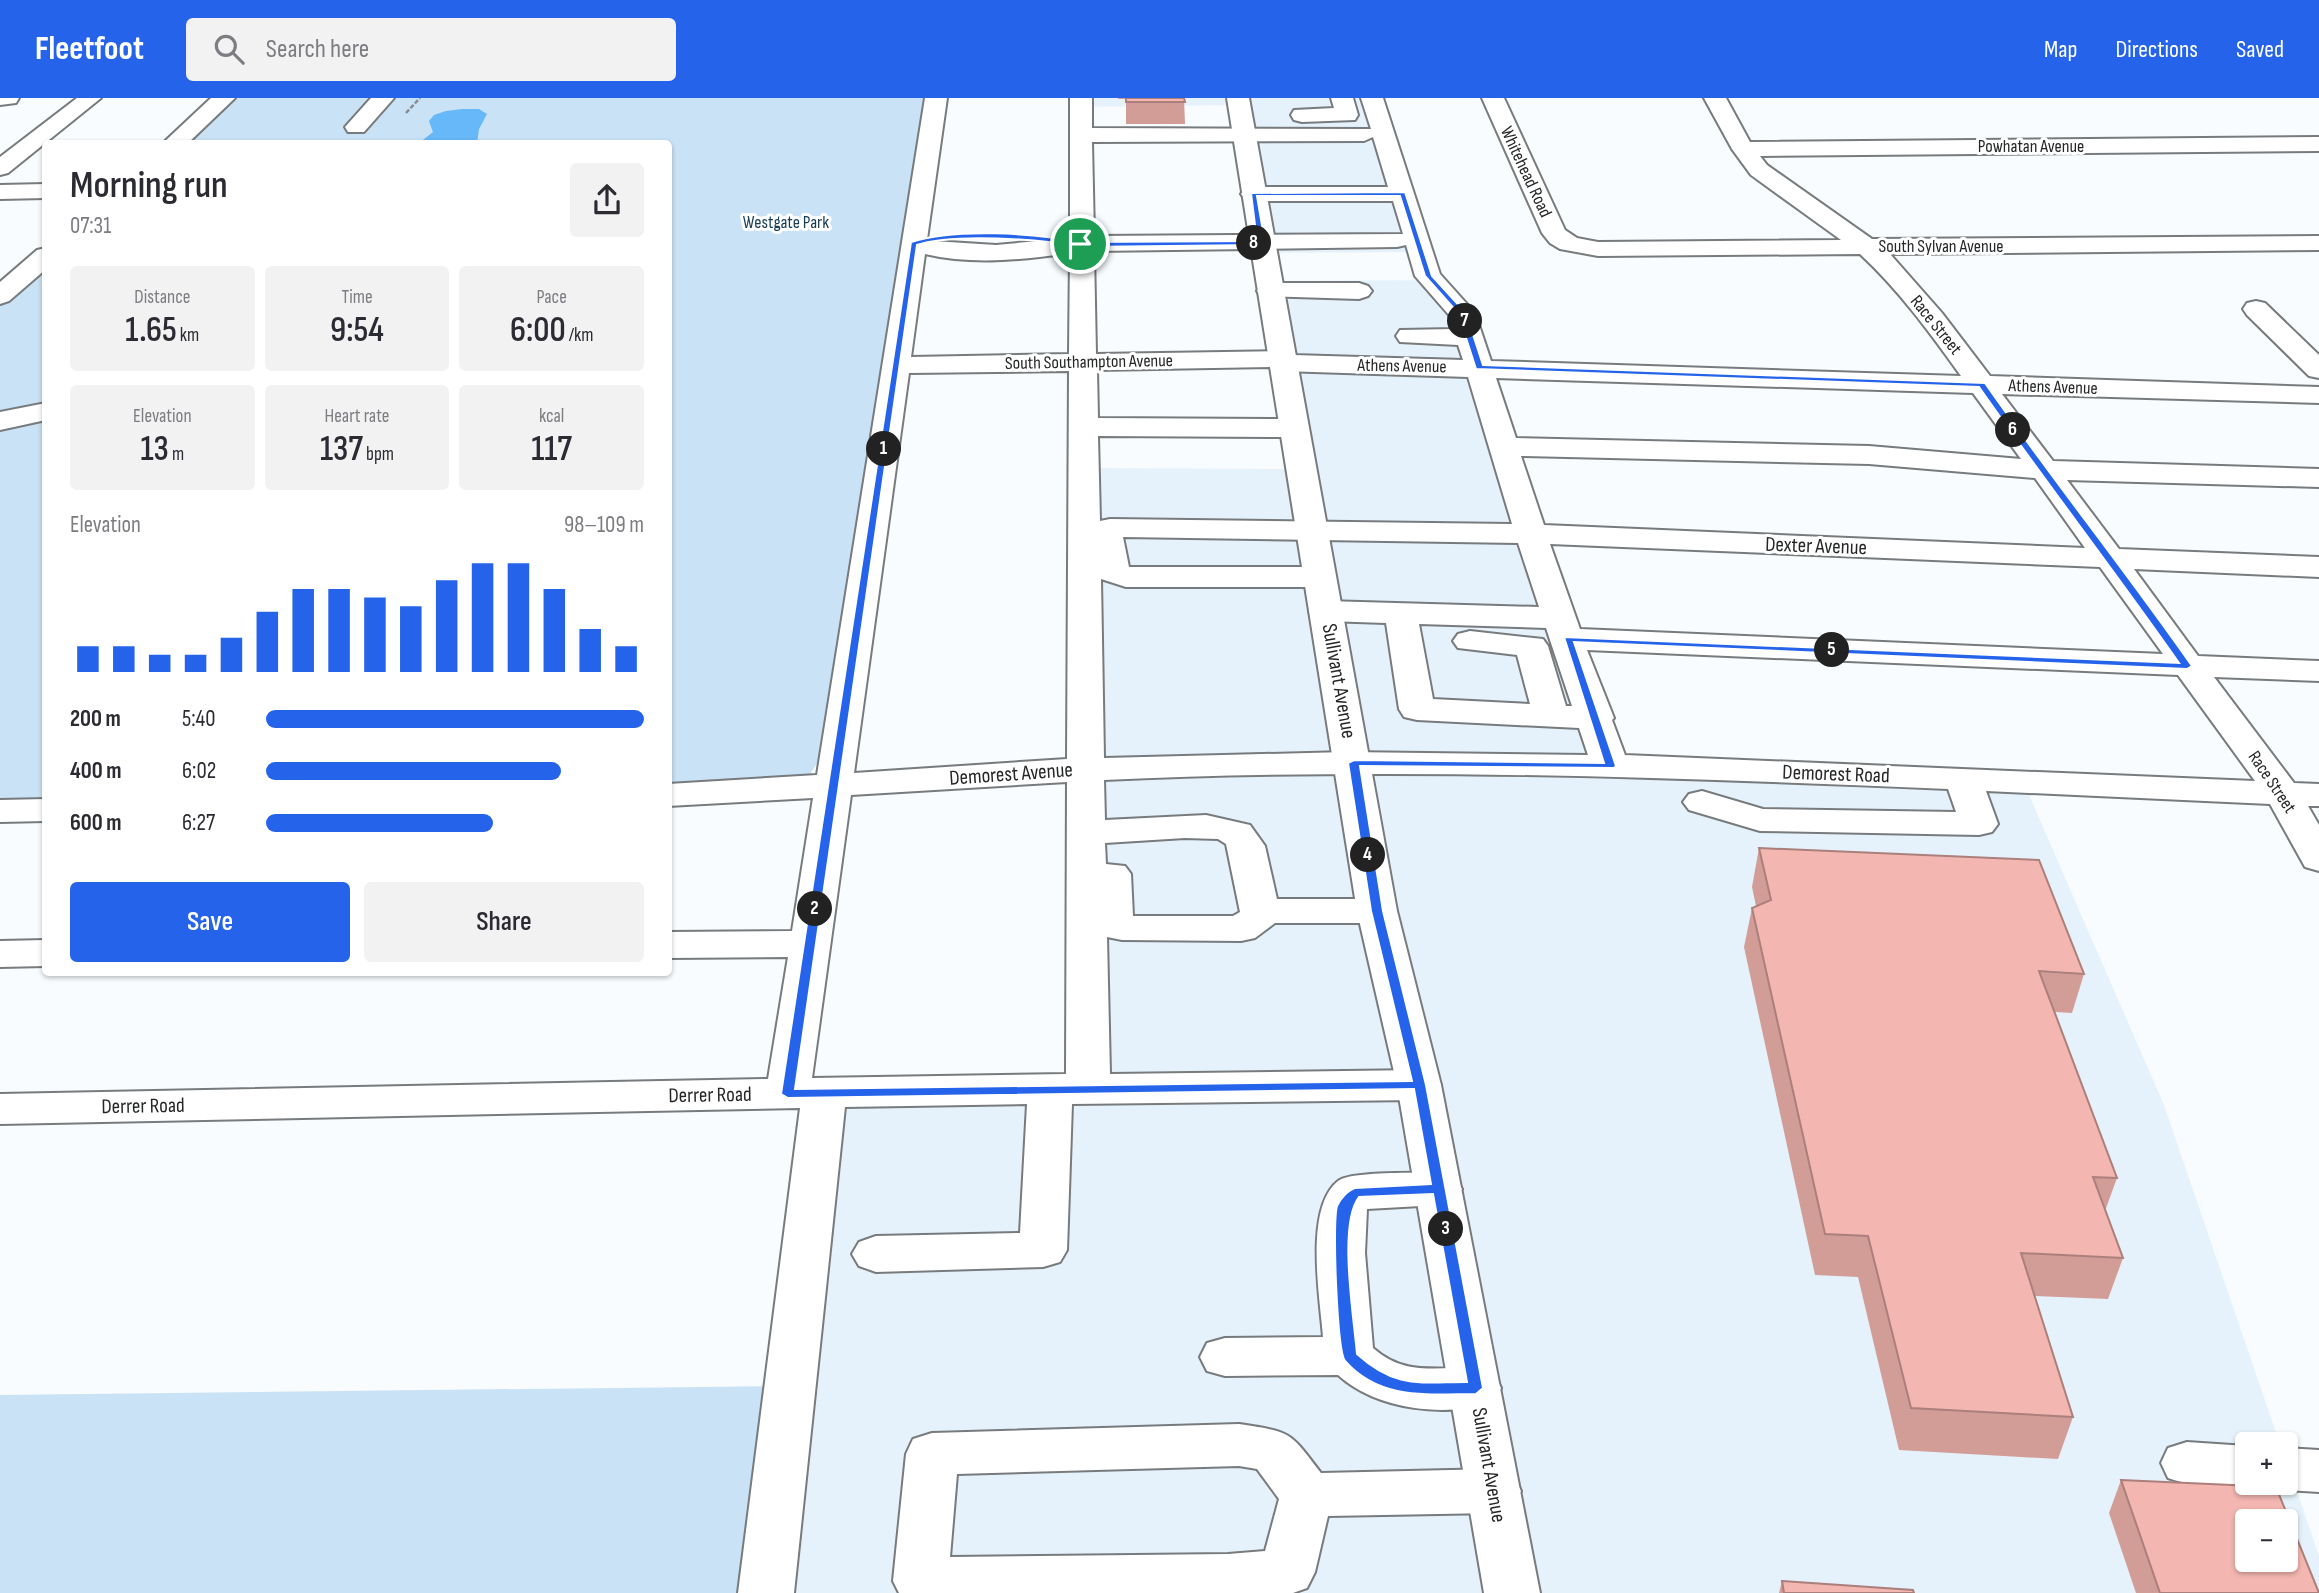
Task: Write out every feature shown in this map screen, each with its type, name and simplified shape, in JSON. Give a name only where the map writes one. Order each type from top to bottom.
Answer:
[{"type":"street","points":[[0,99],[8,98]]},
{"type":"street","points":[[0,168],[90,98]]},
{"type":"street","points":[[177,140],[224,98]]},
{"type":"street","points":[[356,127],[383,98]]},
{"type":"street","points":[[766,1593],[806,1093],[810,944],[936,98]]},
{"type":"street","points":[[1082,98],[1080,244],[1086,769],[1114,923],[1122,928],[1377,911]]},
{"type":"street","points":[[1270,125],[1347,115],[1342,98]]},
{"type":"street","points":[[1372,98],[1429,276],[1462,313],[1531,534],[1596,718],[1610,766]]},
{"type":"street","name":"Whitehead Road","points":[[1493,98],[1554,233],[1565,242]]},
{"type":"street","name":"Race Street","points":[[1715,98],[1743,149],[1759,170],[1867,247],[1887,265],[1933,318],[2187,666],[2301,795],[2319,859]]},
{"type":"street","points":[[1081,135],[1241,116],[1270,125],[1364,134]]},
{"type":"street","name":"Sullivant Avenue","points":[[1241,116],[1261,243],[1354,763],[1377,911],[1419,1085],[1512,1593]]},
{"type":"street","points":[[0,137],[45,134]]},
{"type":"street","name":"Powhatan Avenue","points":[[1743,149],[2319,144]]},
{"type":"street","points":[[0,191],[42,191]]},
{"type":"street","points":[[1253,194],[1402,194]]},
{"type":"street","points":[[914,243],[931,250],[943,251],[1051,248],[1080,244],[1396,240]]},
{"type":"street","name":"South Sylvan Avenue","points":[[1565,242],[1598,248],[2319,243]]},
{"type":"street","points":[[0,296],[42,259]]},
{"type":"street","points":[[1270,291],[1359,291]]},
{"type":"street","points":[[2256,309],[2319,370]]},
{"type":"street","points":[[1409,336],[1470,337]]},
{"type":"street","name":"South Southampton Avenue","points":[[896,365],[1282,361]]},
{"type":"street","name":"Athens Avenue","points":[[1282,361],[2319,395]]},
{"type":"street","points":[[0,421],[42,412]]},
{"type":"street","points":[[1083,427],[1294,428]]},
{"type":"street","points":[[1504,447],[1869,455],[2042,470],[2319,478]]},
{"type":"street","name":"Dexter Avenue","points":[[1320,577],[1126,578],[1112,572],[1107,538],[1110,528],[1531,534],[2319,567]]},
{"type":"street","points":[[1326,611],[1403,626],[1564,628],[2187,666],[2319,671]]},
{"type":"street","points":[[1403,626],[1417,709],[1596,718]]},
{"type":"street","points":[[1510,629],[1531,646],[1551,716]]},
{"type":"street","name":"Demorest Avenue","points":[[672,795],[832,787],[1086,769],[1354,763]]},
{"type":"street","name":"Demorest Road","points":[[1354,763],[1610,766],[2301,795]]},
{"type":"street","points":[[1702,802],[1760,820],[1979,824],[1963,779]]},
{"type":"street","points":[[0,811],[42,810]]},
{"type":"street","points":[[1096,832],[1205,827],[1233,830],[1244,839],[1247,849],[1251,920]]},
{"type":"street","points":[[876,1254],[1043,1250],[1069,1089],[1088,930],[1096,832]]},
{"type":"street","points":[[672,946],[810,944]]},
{"type":"street","points":[[0,954],[42,953]]},
{"type":"street","name":"Derrer Road","points":[[0,1109],[806,1093],[1419,1085]]},
{"type":"street","points":[[1349,1356],[1341,1253],[1344,1207],[1355,1192],[1438,1189]]},
{"type":"street","points":[[1225,1357],[1349,1356],[1366,1371],[1402,1388],[1476,1388]]},
{"type":"street","points":[[1239,1445],[1273,1450],[1307,1495],[1287,1572],[1228,1577],[921,1581],[932,1454],[1239,1445]]},
{"type":"street","points":[[2187,1463],[2235,1466]]},
{"type":"street","points":[[2298,1470],[2319,1471]]},
{"type":"street","points":[[1307,1495],[1494,1491]]},
{"type":"shaded area","points":[[1078,98],[1375,98],[1423,252],[1260,253],[1236,105],[1078,107]]},
{"type":"shaded area","points":[[1442,280],[1619,762],[2023,781],[2164,1105],[2276,1432],[2235,1432],[2235,1495],[2298,1494],[2319,1556],[2319,1593],[755,1593],[813,1086],[1086,1084],[1084,468],[1290,469],[1266,281]]},
{"type":"green space","name":"Westgate Park","points":[[232,98],[926,98],[818,762],[810,774],[793,780],[672,783],[672,140],[185,140]]},
{"type":"green space","points":[[42,268],[42,799],[0,800],[0,306]]},
{"type":"green space","points":[[781,1386],[755,1593],[0,1593],[0,1395]]},
{"type":"water","points":[[479,109],[487,114],[479,129],[477,140],[423,140],[433,132],[429,121],[434,115],[446,111]]},
{"type":"building","points":[[1126,98],[1184,98],[1185,102],[1126,102]]},
{"type":"building","points":[[1759,848],[2039,860],[2084,974],[2039,971],[2117,1178],[2093,1177],[2123,1258],[2021,1253],[2073,1417],[1911,1408],[1868,1236],[1825,1234],[1752,908],[1771,900]]},
{"type":"building","points":[[2121,1480],[2235,1485],[2235,1495],[2279,1495],[2285,1509],[2235,1509],[2235,1572],[2298,1572],[2298,1541],[2319,1593],[2160,1593]]},
{"type":"building","points":[[1782,1581],[1913,1590],[1914,1593],[1784,1593]]},
{"type":"route","points":[[1080,244],[1052,239],[991,237],[929,239],[914,243],[788,1094],[1419,1085],[1476,1388],[1402,1388],[1366,1371],[1349,1356],[1341,1253],[1344,1207],[1355,1192],[1438,1189],[1419,1085],[1377,911],[1354,763],[1610,766],[1568,639],[2187,666],[2103,547],[2042,470],[1982,385],[1479,367],[1462,313],[1429,276],[1402,194],[1253,194],[1261,243],[1080,244]]}]
